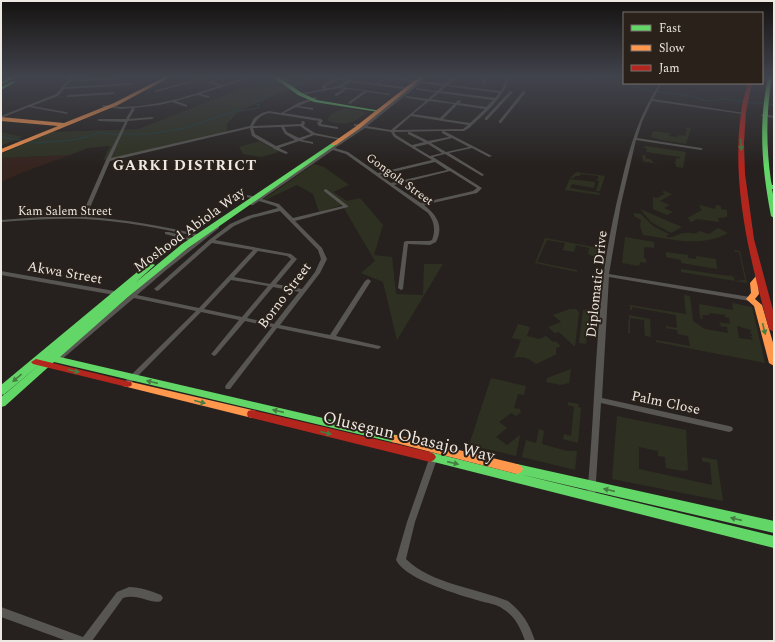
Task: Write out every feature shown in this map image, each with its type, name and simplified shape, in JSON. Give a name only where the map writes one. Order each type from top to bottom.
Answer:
[{"type":"main road","points":[[1,150],[107,107]]},
{"type":"main road","points":[[346,107],[370,118]]},
{"type":"main road","name":"Moshood Abiola Way","points":[[370,118],[384,107]]},
{"type":"main road","name":"Moshood Abiola Way","points":[[254,197],[338,135],[370,118],[385,107]]},
{"type":"main road","points":[[743,107],[740,138],[744,189],[753,254],[774,329]]},
{"type":"main road","points":[[764,108],[764,160],[774,216]]},
{"type":"main road","points":[[1,119],[61,125]]},
{"type":"main road","name":"Moshood Abiola Way","points":[[1,403],[45,360],[193,237],[331,148],[338,135]]},
{"type":"main road","points":[[759,278],[754,283],[755,294],[750,299],[758,305],[774,363]]},
{"type":"main road","name":"Moshood Abiola Way","points":[[45,360],[56,359],[124,295]]},
{"type":"main road","name":"Olusegun Obasajo Way","points":[[56,359],[381,435],[591,496],[774,542]]},
{"type":"main road","name":"Olusegun Obasajo Way","points":[[1,391],[36,362],[45,360],[126,384],[433,459],[485,466],[592,487],[774,527]]},
{"type":"main road","points":[[754,523],[757,537]]},
{"type":"street","points":[[1,119],[28,107]]},
{"type":"street","points":[[36,107],[66,112]]},
{"type":"street","points":[[107,107],[148,107]]},
{"type":"street","points":[[282,114],[293,107]]},
{"type":"street","points":[[300,107],[312,109]]},
{"type":"street","points":[[392,131],[420,107]]},
{"type":"street","points":[[440,120],[453,107]]},
{"type":"street","points":[[478,107],[486,108]]},
{"type":"street","points":[[486,119],[497,107]]},
{"type":"street","points":[[500,122],[511,107]]},
{"type":"street","name":"Diplomatic Drive","points":[[591,496],[607,275],[621,195],[635,139],[648,107]]},
{"type":"street","points":[[721,107],[742,110]]},
{"type":"street","points":[[82,218],[121,130],[133,108]]},
{"type":"street","points":[[392,131],[442,131],[466,129],[486,108]]},
{"type":"street","points":[[764,108],[774,117]]},
{"type":"street","points":[[250,127],[254,120],[265,113],[282,114],[320,120],[320,125],[338,135]]},
{"type":"street","points":[[491,114],[505,116]]},
{"type":"street","points":[[410,115],[471,124]]},
{"type":"street","points":[[99,120],[126,121],[152,118]]},
{"type":"street","points":[[302,125],[306,118]]},
{"type":"street","points":[[331,148],[370,118],[392,131],[395,136],[478,187],[480,190],[420,205]]},
{"type":"street","points":[[108,160],[250,127],[302,125]]},
{"type":"street","points":[[302,125],[306,130],[314,134]]},
{"type":"street","points":[[282,126],[285,132],[297,139],[312,143]]},
{"type":"street","points":[[250,127],[253,135],[286,153]]},
{"type":"street","points":[[404,131],[429,142],[482,175]]},
{"type":"street","points":[[442,131],[490,156]]},
{"type":"street","points":[[275,148],[314,134],[338,135]]},
{"type":"street","points":[[412,146],[453,137]]},
{"type":"street","points":[[635,139],[701,149]]},
{"type":"street","points":[[429,157],[472,147]]},
{"type":"street","name":"Gongola Street","points":[[331,148],[348,153],[430,212],[436,221],[436,239],[432,242],[406,242],[401,288]]},
{"type":"street","points":[[378,174],[435,161]]},
{"type":"street","points":[[391,184],[450,170]]},
{"type":"street","points":[[292,220],[346,206],[326,190]]},
{"type":"street","points":[[124,295],[216,228],[254,197]]},
{"type":"street","name":"Borno Street","points":[[228,387],[318,272],[324,260],[320,249],[281,209],[272,203],[254,197]]},
{"type":"street","points":[[157,289],[211,241],[239,220],[281,209]]},
{"type":"street","name":"Kam Salem Street","points":[[1,222],[82,218],[139,223],[193,237]]},
{"type":"street","name":"Kam Salem Street","points":[[1,222],[111,222],[193,237]]},
{"type":"street","points":[[211,241],[289,254],[294,259],[214,354]]},
{"type":"street","points":[[126,384],[258,249]]},
{"type":"street","name":"Akwa Street","points":[[1,273],[244,318],[378,347]]},
{"type":"street","points":[[607,275],[750,299]]},
{"type":"street","points":[[230,278],[303,291]]},
{"type":"street","points":[[332,337],[368,281]]},
{"type":"street","name":"Palm Close","points":[[598,400],[729,429]]},
{"type":"street","points":[[433,459],[411,522],[401,560],[414,572],[430,579],[505,604],[522,620],[530,641]]},
{"type":"street","points":[[86,641],[120,595],[126,591],[133,591],[158,598]]},
{"type":"street","points":[[1,612],[81,641]]},
{"type":"shaded area","points":[[70,155],[24,172],[1,182],[1,158]]},
{"type":"green space","points":[[195,107],[248,107],[240,110],[227,124],[227,133],[122,158],[103,160],[110,146],[88,148],[70,155],[1,158],[1,154],[52,132],[138,129]]},
{"type":"green space","points":[[345,108],[367,112],[358,119],[348,123],[338,123],[327,120],[331,114]]},
{"type":"green space","points":[[681,127],[691,128],[686,144],[651,137],[653,131],[670,133],[669,136],[685,136],[687,129]]},
{"type":"green space","points":[[1,132],[23,137],[1,146]]},
{"type":"green space","points":[[259,141],[279,152],[261,157],[243,154],[239,147]]},
{"type":"green space","points":[[646,146],[686,152],[683,168],[676,167],[674,162],[676,162],[676,158],[679,159],[680,157],[646,152],[647,149],[643,147]]},
{"type":"green space","points":[[642,155],[646,155],[645,158],[650,159],[654,163],[669,166],[643,161]]},
{"type":"green space","points":[[314,164],[324,167],[349,185],[333,192],[347,201],[360,198],[383,225],[374,255],[392,257],[396,294],[423,295],[424,264],[443,264],[397,340],[383,282],[361,273],[375,261],[342,205],[319,212],[313,194],[297,185],[257,204]]},
{"type":"green space","points":[[576,172],[605,176],[600,191],[596,191],[599,181],[595,180],[598,179],[598,176],[581,174],[580,176],[575,176],[574,178],[570,179],[595,182],[594,188],[572,184],[570,188],[600,193],[599,195],[565,190],[570,178]]},
{"type":"green space","points":[[664,191],[672,194],[660,201],[670,205],[664,208],[673,212],[667,215],[653,209],[653,197],[657,198],[665,194],[662,192]]},
{"type":"green space","points":[[700,205],[715,209],[716,205],[721,206],[721,209],[727,210],[727,217],[718,218],[719,222],[697,219],[692,222],[689,221],[690,220],[687,218],[702,210]]},
{"type":"green space","points":[[640,209],[682,227],[671,233],[651,222]]},
{"type":"green space","points":[[634,213],[641,214],[653,226],[669,234],[666,237],[672,237],[683,233],[694,234],[700,231],[709,234],[718,228],[728,233],[718,238],[697,241],[676,240],[643,235],[640,226],[641,220],[634,216]]},
{"type":"green space","points":[[625,237],[654,242],[654,248],[644,247],[644,258],[646,259],[646,263],[640,262],[639,266],[622,263]]},
{"type":"green space","points":[[545,238],[599,248],[597,258],[588,254],[589,248],[576,245],[574,252],[563,250],[565,243],[547,240],[537,262],[577,270],[577,272],[535,263]]},
{"type":"green space","points":[[734,250],[740,251],[747,283],[735,281],[745,280],[739,252],[735,252]]},
{"type":"green space","points":[[666,252],[688,255],[688,258],[696,259],[696,256],[716,259],[717,269],[681,263],[681,260],[666,257]]},
{"type":"green space","points":[[681,269],[729,275],[734,277],[735,281],[681,272]]},
{"type":"green space","points":[[684,295],[690,296],[693,321],[705,329],[728,333],[727,327],[718,326],[721,325],[719,322],[730,324],[729,318],[725,317],[725,315],[710,313],[709,315],[702,315],[703,319],[700,318],[699,304],[733,310],[732,303],[752,307],[765,363],[656,342],[656,340],[690,346],[688,336],[678,334],[677,330],[666,328],[665,326],[677,328],[676,315],[632,307],[632,310],[630,310],[630,305],[686,314]],"holes":[[[737,326],[751,330],[749,333],[752,334],[752,336],[750,336],[753,340],[739,338]]]},
{"type":"green space","points":[[570,309],[576,309],[579,312],[575,347],[559,332],[555,333],[548,327],[561,322],[553,315]]},
{"type":"green space","points":[[590,309],[586,344],[579,343],[583,310]]},
{"type":"green space","points":[[629,315],[650,319],[651,337],[645,336],[644,320],[630,318],[630,333],[628,333]]},
{"type":"green space","points":[[518,324],[530,327],[527,336],[539,339],[546,336],[553,342],[555,341],[561,346],[556,348],[557,354],[536,364],[526,358],[514,358],[521,340],[512,338]]},
{"type":"green space","points":[[571,369],[569,383],[561,385],[546,382],[547,378]]},
{"type":"green space","points":[[491,378],[526,386],[524,395],[518,394],[514,408],[520,409],[521,412],[516,416],[511,413],[499,422],[507,428],[496,437],[507,445],[520,435],[516,456],[469,445]]},
{"type":"green space","points":[[568,402],[579,404],[578,407],[581,408],[578,443],[563,439],[564,434],[571,436],[574,407],[568,405]]},
{"type":"green space","points":[[617,416],[686,430],[688,470],[683,471],[666,468],[665,457],[658,456],[658,451],[639,447],[639,469],[712,485],[710,463],[702,461],[702,457],[717,460],[723,501],[612,479]]},
{"type":"green space","points":[[539,429],[544,431],[542,444],[567,451],[577,451],[575,470],[522,457],[526,440],[536,443]]},
{"type":"waterway","points":[[28,141],[35,143],[72,140],[87,137],[100,132],[110,134],[149,134],[186,128],[232,112],[258,107]]},
{"type":"waterway","points":[[1,137],[25,141]]},
{"type":"traffic: fast","points":[[354,107],[379,111]]},
{"type":"traffic: fast","points":[[766,107],[764,129],[765,164],[774,216]]},
{"type":"traffic: fast","points":[[1,403],[125,295],[185,246],[334,144]]},
{"type":"traffic: fast","points":[[1,391],[151,265]]},
{"type":"traffic: fast","points":[[43,356],[396,439]]},
{"type":"traffic: fast","points":[[430,457],[774,542]]},
{"type":"traffic: fast","points":[[517,469],[774,527]]},
{"type":"traffic: slow","points":[[1,151],[109,107]]},
{"type":"traffic: slow","points":[[334,144],[384,107]]},
{"type":"traffic: slow","points":[[1,119],[64,125]]},
{"type":"traffic: slow","points":[[759,278],[754,283],[755,294],[750,299],[758,305],[774,363]]},
{"type":"traffic: slow","points":[[127,384],[252,414]]},
{"type":"traffic: slow","points":[[396,439],[517,469]]},
{"type":"traffic: jam","points":[[745,107],[741,143],[745,207],[758,271],[774,329]]},
{"type":"traffic: jam","points":[[36,362],[127,384]]},
{"type":"traffic: jam","points":[[252,414],[430,457]]},
{"type":"district","name":"GARKI DISTRICT","points":[[185,165]]}]
